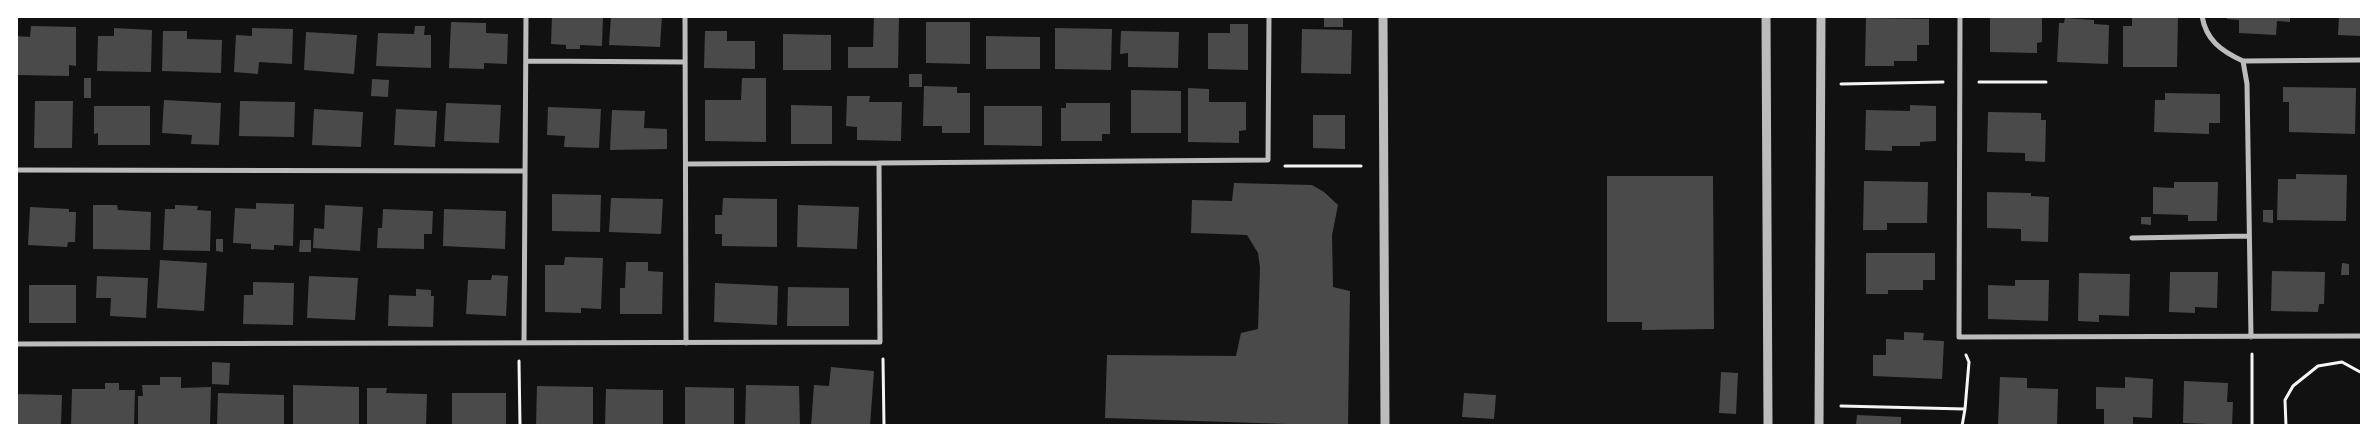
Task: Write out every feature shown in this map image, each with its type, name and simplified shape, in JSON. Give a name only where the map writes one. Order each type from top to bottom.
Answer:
[{"type":"street","points":[[521,343],[526,171],[526,16]]},
{"type":"street","points":[[685,16],[686,343]]},
{"type":"street","points":[[686,164],[1268,160],[1269,16]]},
{"type":"street","points":[[1383,16],[1385,426]]},
{"type":"street","points":[[1766,16],[1768,426]]},
{"type":"street","points":[[1819,426],[1821,16]]},
{"type":"street","points":[[1960,16],[1959,337],[2362,336]]},
{"type":"street","points":[[2202,16],[2204,28],[2217,46],[2226,54],[2243,61],[2362,60]]},
{"type":"street","points":[[2243,61],[2247,84],[2251,337]]},
{"type":"street","points":[[527,62],[685,62]]},
{"type":"street","points":[[16,344],[880,342],[879,163]]},
{"type":"street","points":[[16,170],[526,171]]},
{"type":"street","points":[[2132,238],[2248,236]]},
{"type":"path","points":[[1268,160],[1285,166],[1362,166]]},
{"type":"path","points":[[1959,337],[1969,362],[1966,409],[1962,426]]},
{"type":"path","points":[[2251,337],[2252,426]]},
{"type":"path","points":[[880,342],[883,357],[884,426]]},
{"type":"path","points":[[520,426],[521,343]]},
{"type":"path","points":[[2286,426],[2285,400],[2293,386],[2318,366],[2342,362],[2362,373]]},
{"type":"path","points":[[1841,406],[1966,409]]},
{"type":"building","points":[[552,16],[603,16],[602,46],[580,45],[580,49],[566,49],[566,45],[551,44]]},
{"type":"building","points":[[611,16],[662,16],[660,47],[609,45]]},
{"type":"building","points":[[874,16],[899,16],[898,68],[848,68],[848,47],[873,47]]},
{"type":"building","points":[[1324,16],[1343,16],[1343,27],[1324,27]]},
{"type":"building","points":[[1990,16],[2042,16],[2042,42],[2037,43],[2037,53],[1990,52]]},
{"type":"building","points":[[2132,16],[2178,16],[2177,67],[2123,67],[2123,26],[2132,26]]},
{"type":"building","points":[[2227,16],[2290,16],[2290,22],[2277,21],[2276,35],[2239,33],[2239,20],[2227,19]]},
{"type":"building","points":[[2339,16],[2362,16],[2362,36],[2338,35]]},
{"type":"building","points":[[1866,18],[1929,19],[1929,45],[1917,45],[1917,61],[1894,61],[1894,66],[1865,66]]},
{"type":"building","points":[[2065,18],[2094,20],[2094,24],[2109,25],[2108,64],[2057,62],[2059,23],[2064,23]]},
{"type":"building","points":[[451,22],[486,23],[486,33],[508,34],[507,64],[484,63],[484,69],[449,68]]},
{"type":"building","points":[[926,22],[970,22],[970,64],[926,63]]},
{"type":"building","points":[[1230,24],[1248,24],[1248,70],[1208,69],[1208,33],[1230,33]]},
{"type":"building","points":[[31,26],[76,27],[76,66],[69,65],[69,76],[16,75],[16,36],[30,37]]},
{"type":"building","points":[[415,26],[425,26],[424,35],[431,35],[431,68],[376,66],[378,33],[414,34]]},
{"type":"building","points":[[114,28],[152,30],[151,72],[97,71],[98,36],[114,36]]},
{"type":"building","points":[[252,28],[293,29],[292,64],[259,62],[258,74],[234,72],[236,35],[252,36]]},
{"type":"building","points":[[1055,28],[1112,29],[1111,70],[1055,69]]},
{"type":"building","points":[[1302,29],[1352,30],[1351,74],[1301,73]]},
{"type":"building","points":[[163,31],[187,31],[187,39],[222,40],[221,73],[162,71]]},
{"type":"building","points":[[705,31],[727,31],[727,41],[755,41],[755,69],[704,68]]},
{"type":"building","points":[[1121,31],[1179,32],[1178,68],[1128,67],[1128,53],[1120,54]]},
{"type":"building","points":[[306,32],[357,35],[354,74],[304,70]]},
{"type":"building","points":[[783,34],[831,35],[831,70],[783,70]]},
{"type":"building","points":[[986,36],[1040,37],[1040,69],[986,69]]},
{"type":"building","points":[[909,74],[922,74],[922,87],[909,87]]},
{"type":"building","points":[[84,78],[91,78],[91,98],[84,98]]},
{"type":"building","points":[[742,78],[766,78],[766,142],[705,141],[705,100],[741,100]]},
{"type":"building","points":[[372,79],[389,80],[388,97],[371,96]]},
{"type":"building","points":[[924,86],[957,87],[957,93],[970,93],[970,133],[942,133],[942,126],[923,126]]},
{"type":"building","points":[[2283,87],[2356,88],[2355,134],[2289,132],[2289,102],[2283,102]]},
{"type":"building","points":[[1188,88],[1209,89],[1209,102],[1246,102],[1246,130],[1239,131],[1239,143],[1188,142]]},
{"type":"building","points":[[1131,90],[1181,91],[1181,133],[1131,133]]},
{"type":"building","points":[[2165,93],[2220,94],[2220,123],[2209,123],[2209,134],[2154,132],[2155,100],[2165,100]]},
{"type":"building","points":[[847,96],[870,96],[869,102],[902,102],[901,141],[857,140],[857,127],[846,126]]},
{"type":"building","points":[[164,100],[221,103],[219,145],[191,144],[192,135],[162,133]]},
{"type":"building","points":[[35,101],[73,101],[72,148],[34,148]]},
{"type":"building","points":[[240,101],[295,102],[294,137],[239,136]]},
{"type":"building","points":[[446,103],[501,105],[499,143],[444,141]]},
{"type":"building","points":[[1066,103],[1110,103],[1110,134],[1102,134],[1102,141],[1061,141],[1061,108],[1066,108]]},
{"type":"building","points":[[791,105],[832,106],[832,144],[791,144]]},
{"type":"building","points":[[1910,105],[1936,106],[1936,141],[1920,142],[1920,146],[1892,146],[1892,151],[1865,150],[1866,110],[1910,111]]},
{"type":"building","points":[[94,106],[150,106],[150,145],[98,145],[98,133],[94,134]]},
{"type":"building","points":[[984,106],[1042,106],[1042,146],[984,145]]},
{"type":"building","points":[[548,107],[601,109],[599,148],[564,147],[565,136],[547,135]]},
{"type":"building","points":[[314,109],[363,112],[361,147],[312,145]]},
{"type":"building","points":[[396,109],[437,111],[435,147],[394,145]]},
{"type":"building","points":[[612,110],[645,111],[644,128],[667,129],[667,149],[610,150]]},
{"type":"building","points":[[1988,112],[2041,113],[2041,120],[2046,120],[2045,162],[2025,161],[2025,153],[1987,152]]},
{"type":"building","points":[[1313,115],[1345,115],[1345,149],[1313,148]]},
{"type":"building","points":[[2296,174],[2347,175],[2346,221],[2277,220],[2278,179],[2296,179]]},
{"type":"building","points":[[1607,176],[1713,176],[1714,329],[1642,330],[1642,322],[1607,322]]},
{"type":"building","points":[[1864,181],[1928,182],[1927,223],[1887,223],[1887,230],[1863,230]]},
{"type":"building","points":[[2174,182],[2218,182],[2217,221],[2188,221],[2188,215],[2153,214],[2153,187],[2174,188]]},
{"type":"building","points":[[1234,183],[1312,185],[1324,192],[1338,205],[1332,235],[1333,287],[1350,291],[1348,426],[1105,418],[1107,355],[1236,356],[1241,333],[1258,329],[1260,267],[1258,253],[1247,235],[1191,233],[1192,200],[1232,201]]},
{"type":"building","points":[[1987,192],[2031,193],[2031,196],[2049,197],[2048,242],[2021,241],[2021,229],[1987,228]]},
{"type":"building","points":[[552,194],[601,195],[600,232],[552,231]]},
{"type":"building","points":[[611,198],[663,199],[661,234],[609,232]]},
{"type":"building","points":[[723,198],[777,199],[777,247],[722,246],[722,234],[715,234],[715,215],[722,215]]},
{"type":"building","points":[[256,203],[294,204],[293,246],[274,245],[274,250],[251,249],[251,244],[233,243],[235,208],[256,209]]},
{"type":"building","points":[[93,205],[117,205],[118,210],[151,212],[150,250],[93,249]]},
{"type":"building","points":[[175,205],[198,206],[197,210],[211,211],[210,251],[163,250],[165,209],[175,209]]},
{"type":"building","points":[[325,205],[363,207],[360,251],[313,248],[314,228],[324,229]]},
{"type":"building","points":[[798,205],[859,207],[857,249],[797,247]]},
{"type":"building","points":[[30,207],[69,209],[69,212],[76,212],[75,242],[68,242],[67,247],[28,245]]},
{"type":"building","points":[[383,209],[433,211],[432,234],[424,234],[424,249],[377,248],[378,228],[382,228]]},
{"type":"building","points":[[444,209],[506,211],[505,249],[443,246]]},
{"type":"building","points":[[2263,210],[2273,210],[2273,223],[2263,222]]},
{"type":"building","points":[[2141,217],[2151,217],[2151,225],[2141,224]]},
{"type":"building","points":[[216,239],[223,239],[223,252],[216,251]]},
{"type":"building","points":[[300,240],[311,240],[311,252],[299,252]]},
{"type":"building","points":[[1866,253],[1935,253],[1935,280],[1923,280],[1923,290],[1888,290],[1888,294],[1866,294]]},
{"type":"building","points":[[565,257],[603,258],[601,309],[581,308],[581,313],[545,312],[545,265],[564,265]]},
{"type":"building","points":[[160,260],[207,263],[204,311],[157,308]]},
{"type":"building","points":[[626,262],[648,262],[648,271],[663,272],[662,314],[620,314],[620,288],[625,288]]},
{"type":"building","points":[[2342,263],[2349,264],[2349,275],[2341,275]]},
{"type":"building","points":[[2272,271],[2325,272],[2324,304],[2319,304],[2318,312],[2271,311]]},
{"type":"building","points":[[2170,272],[2218,272],[2217,308],[2195,307],[2195,313],[2169,312]]},
{"type":"building","points":[[2079,273],[2130,274],[2129,316],[2099,315],[2099,322],[2078,321]]},
{"type":"building","points":[[492,275],[508,276],[506,316],[466,314],[468,280],[491,280]]},
{"type":"building","points":[[97,276],[148,278],[146,318],[110,316],[111,298],[96,298]]},
{"type":"building","points":[[309,276],[358,278],[355,320],[307,318]]},
{"type":"building","points":[[2015,280],[2049,280],[2048,321],[1988,319],[1988,285],[2015,286]]},
{"type":"building","points":[[253,282],[294,283],[293,325],[243,324],[244,295],[253,295]]},
{"type":"building","points":[[715,283],[778,286],[777,325],[714,322]]},
{"type":"building","points":[[29,285],[76,285],[76,323],[29,323]]},
{"type":"building","points":[[788,287],[849,288],[849,326],[787,326]]},
{"type":"building","points":[[416,289],[431,290],[431,296],[434,296],[433,327],[388,326],[389,295],[416,296]]},
{"type":"building","points":[[1904,332],[1924,333],[1923,340],[1944,341],[1942,379],[1873,376],[1873,355],[1886,355],[1886,339],[1904,340]]},
{"type":"building","points":[[212,362],[230,363],[229,385],[212,384]]},
{"type":"building","points":[[831,367],[874,371],[870,426],[811,426],[814,385],[829,386]]},
{"type":"building","points":[[1721,372],[1738,373],[1736,414],[1719,413]]},
{"type":"building","points":[[160,377],[181,377],[181,388],[211,387],[210,426],[138,426],[138,396],[143,396],[142,385],[160,385]]},
{"type":"building","points":[[2000,377],[2027,378],[2027,388],[2058,389],[2057,426],[1998,425]]},
{"type":"building","points":[[2125,377],[2153,379],[2152,418],[2133,417],[2133,425],[2104,424],[2104,409],[2096,409],[2096,387],[2125,388]]},
{"type":"building","points":[[2184,381],[2228,383],[2227,402],[2233,402],[2232,425],[2183,423]]},
{"type":"building","points":[[105,383],[119,383],[119,390],[135,390],[134,426],[71,426],[72,389],[105,389]]},
{"type":"building","points":[[293,385],[359,387],[359,426],[293,426]]},
{"type":"building","points":[[746,385],[799,386],[800,426],[745,426]]},
{"type":"building","points":[[537,386],[593,387],[593,426],[536,426]]},
{"type":"building","points":[[685,387],[734,388],[734,426],[685,425]]},
{"type":"building","points":[[367,388],[387,388],[386,393],[427,394],[426,426],[367,426]]},
{"type":"building","points":[[606,389],[663,390],[663,426],[605,426]]},
{"type":"building","points":[[218,393],[284,395],[284,426],[217,426]]},
{"type":"building","points":[[452,393],[506,393],[506,426],[452,426]]},
{"type":"building","points":[[1464,393],[1496,395],[1494,419],[1462,417]]},
{"type":"building","points":[[16,394],[62,395],[61,426],[16,426]]},
{"type":"building","points":[[1857,415],[1901,417],[1901,426],[1856,426]]},
{"type":"building","points":[[437,424],[449,424],[449,426],[437,426]]}]
